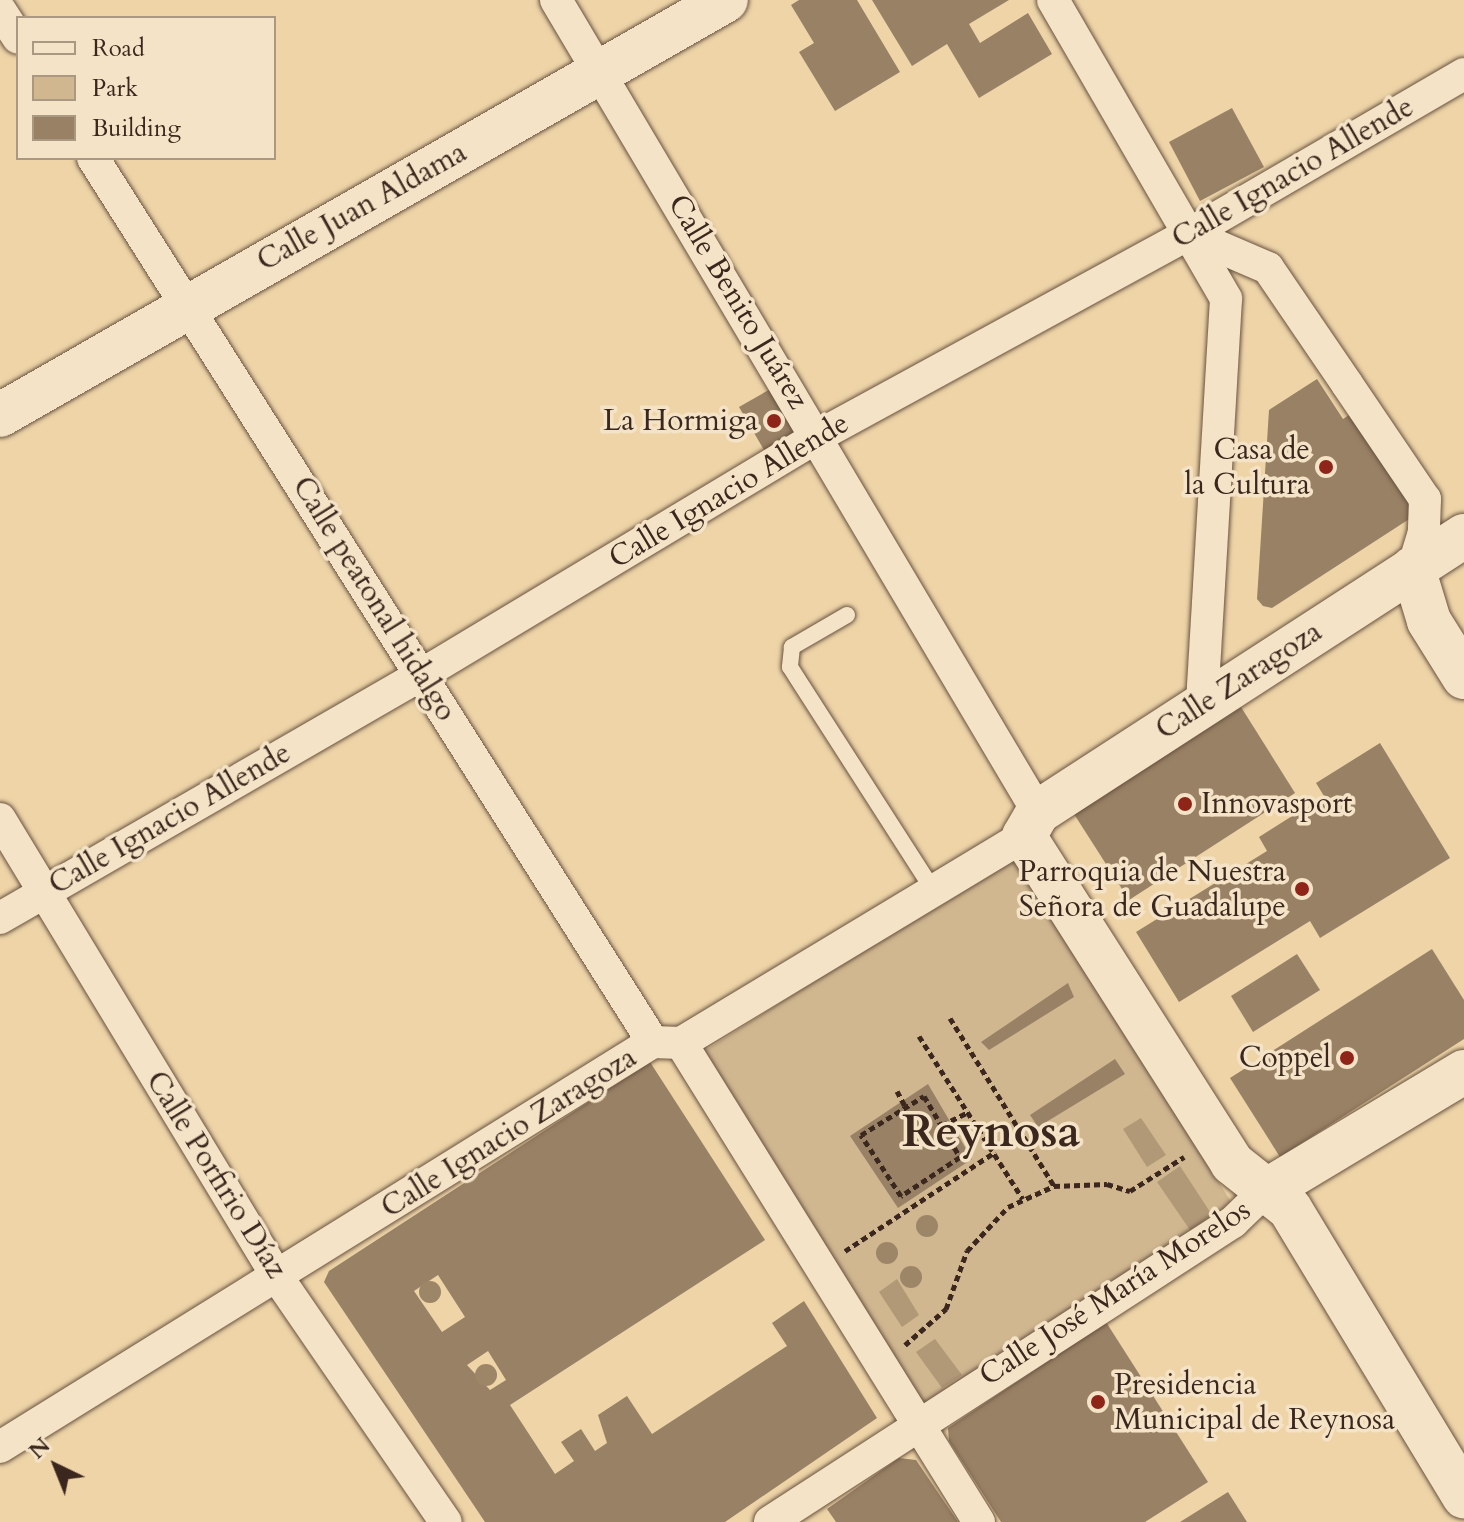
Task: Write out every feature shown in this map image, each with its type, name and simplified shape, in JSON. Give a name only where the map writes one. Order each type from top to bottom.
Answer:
[{"type":"main road","name":"Calle Juan Aldama","points":[[0,415],[186,305],[726,0]]},
{"type":"main road","name":"Calle Zaragoza","points":[[1031,824],[1202,703],[1464,536]]},
{"type":"main road","points":[[1413,568],[1429,621],[1464,677]]},
{"type":"main road","points":[[1031,824],[1232,1163],[1264,1192],[1290,1209],[1464,1496]]},
{"type":"main road","name":"Calle José María Morelos","points":[[1264,1192],[1464,1072]]},
{"type":"street","name":"Calle Benito Juárez","points":[[556,0],[819,437],[1031,824]]},
{"type":"street","points":[[1053,0],[1226,299],[1202,703]]},
{"type":"street","points":[[0,10],[16,35]]},
{"type":"street","name":"Calle Ignacio Allende","points":[[0,918],[421,675],[819,437],[1189,234],[1464,74]]},
{"type":"street","name":"Calle peatonal hidalgo","points":[[94,160],[421,675],[667,1043],[979,1522]]},
{"type":"street","points":[[1189,234],[1268,268],[1425,499],[1424,532],[1413,568]]},
{"type":"street","name":"Calle Porfirio Díaz","points":[[0,819],[278,1278],[446,1522]]},
{"type":"street","name":"Calle Ignacio Zaragoza","points":[[0,1447],[667,1043],[934,891],[1031,824]]},
{"type":"street","name":"Calle José María Morelos","points":[[770,1522],[916,1423],[1233,1222],[1264,1192]]},
{"type":"lane","points":[[847,615],[792,647],[790,667],[934,891]]},
{"type":"path","points":[[950,1018],[1054,1186]]},
{"type":"path","points":[[919,1036],[1023,1199]]},
{"type":"path","points":[[897,1091],[905,1106]]},
{"type":"path","points":[[924,1096],[960,1157],[901,1196],[861,1135],[905,1106],[924,1096]]},
{"type":"path","points":[[942,1125],[969,1112]]},
{"type":"path","points":[[841,1254],[995,1152]]},
{"type":"path","points":[[901,1348],[946,1309],[967,1251],[985,1229],[1023,1199],[1054,1186],[1107,1184],[1130,1191],[1190,1154]]},
{"type":"path","points":[[832,1240],[850,1267]]},
{"type":"path","points":[[892,1334],[909,1360]]},
{"type":"green space","points":[[1012,856],[1235,1208],[925,1405],[703,1052]]},
{"type":"shaded area","points":[[1141,1118],[1166,1155],[1147,1167],[1123,1129]]},
{"type":"shaded area","points":[[1180,1166],[1212,1215],[1190,1230],[1157,1182]]},
{"type":"shaded area","points":[[897,1279],[919,1315],[902,1327],[879,1292]]},
{"type":"shaded area","points":[[935,1339],[962,1375],[942,1388],[916,1352]]},
{"type":"building","points":[[799,0],[857,0],[900,72],[835,111],[799,52],[814,43],[791,5]]},
{"type":"building","points":[[872,0],[1009,0],[969,24],[980,43],[1028,13],[1052,54],[979,98],[947,44],[912,66]]},
{"type":"building","points":[[1232,108],[1264,167],[1200,201],[1169,142]]},
{"type":"building","name":"Casa de la Cultura","points":[[1317,379],[1343,419],[1352,413],[1417,514],[1272,608],[1263,606],[1257,599],[1269,410]]},
{"type":"building","name":"La Hormiga","points":[[779,384],[809,435],[768,457],[739,407]]},
{"type":"building","name":"Innovasport","points":[[1241,707],[1295,793],[1129,900],[1074,814]]},
{"type":"building","name":"Parroquia de Nuestra Señora de Guadalupe","points":[[1380,743],[1450,858],[1320,938],[1310,921],[1179,1002],[1136,932],[1267,851],[1259,837],[1324,796],[1316,783]]},
{"type":"building","name":"Coppel","points":[[1432,949],[1464,1000],[1464,1039],[1280,1157],[1230,1078]]},
{"type":"building","points":[[1297,954],[1320,990],[1253,1032],[1231,996]]},
{"type":"building","points":[[1068,983],[1074,997],[989,1050],[981,1042]]},
{"type":"building","points":[[1115,1059],[1125,1074],[1038,1127],[1030,1115]]},
{"type":"building","points":[[650,1062],[765,1240],[510,1405],[555,1474],[574,1461],[561,1442],[581,1429],[595,1451],[607,1443],[598,1415],[627,1396],[652,1434],[787,1346],[772,1323],[804,1301],[877,1418],[725,1522],[485,1522],[324,1282],[329,1271]],"holes":[[[438,1275],[465,1317],[442,1332],[414,1291]],[[488,1351],[506,1380],[490,1390],[467,1365]]]},
{"type":"building","points":[[928,1084],[972,1159],[898,1208],[850,1136]]},
{"type":"building","points":[[1106,1322],[1208,1482],[1145,1522],[1001,1522],[949,1441],[948,1428]]},
{"type":"building","points":[[899,1458],[916,1460],[958,1522],[836,1522],[827,1509]]},
{"type":"building","points":[[1228,1492],[1247,1522],[1180,1522]]},
{"type":"place","name":"La Hormiga","points":[[774,421]]},
{"type":"place","name":"Casa de la Cultura","points":[[1326,467]]},
{"type":"place","name":"Innovasport","points":[[1185,804]]},
{"type":"place","name":"Parroquia de Nuestra Señora de Guadalupe","points":[[1302,889]]},
{"type":"place","name":"Coppel","points":[[1347,1058]]},
{"type":"place","name":"Presidencia Municipal de Reynosa","points":[[1098,1402]]},
{"type":"district","name":"Reynosa","points":[[991,1132]]}]
